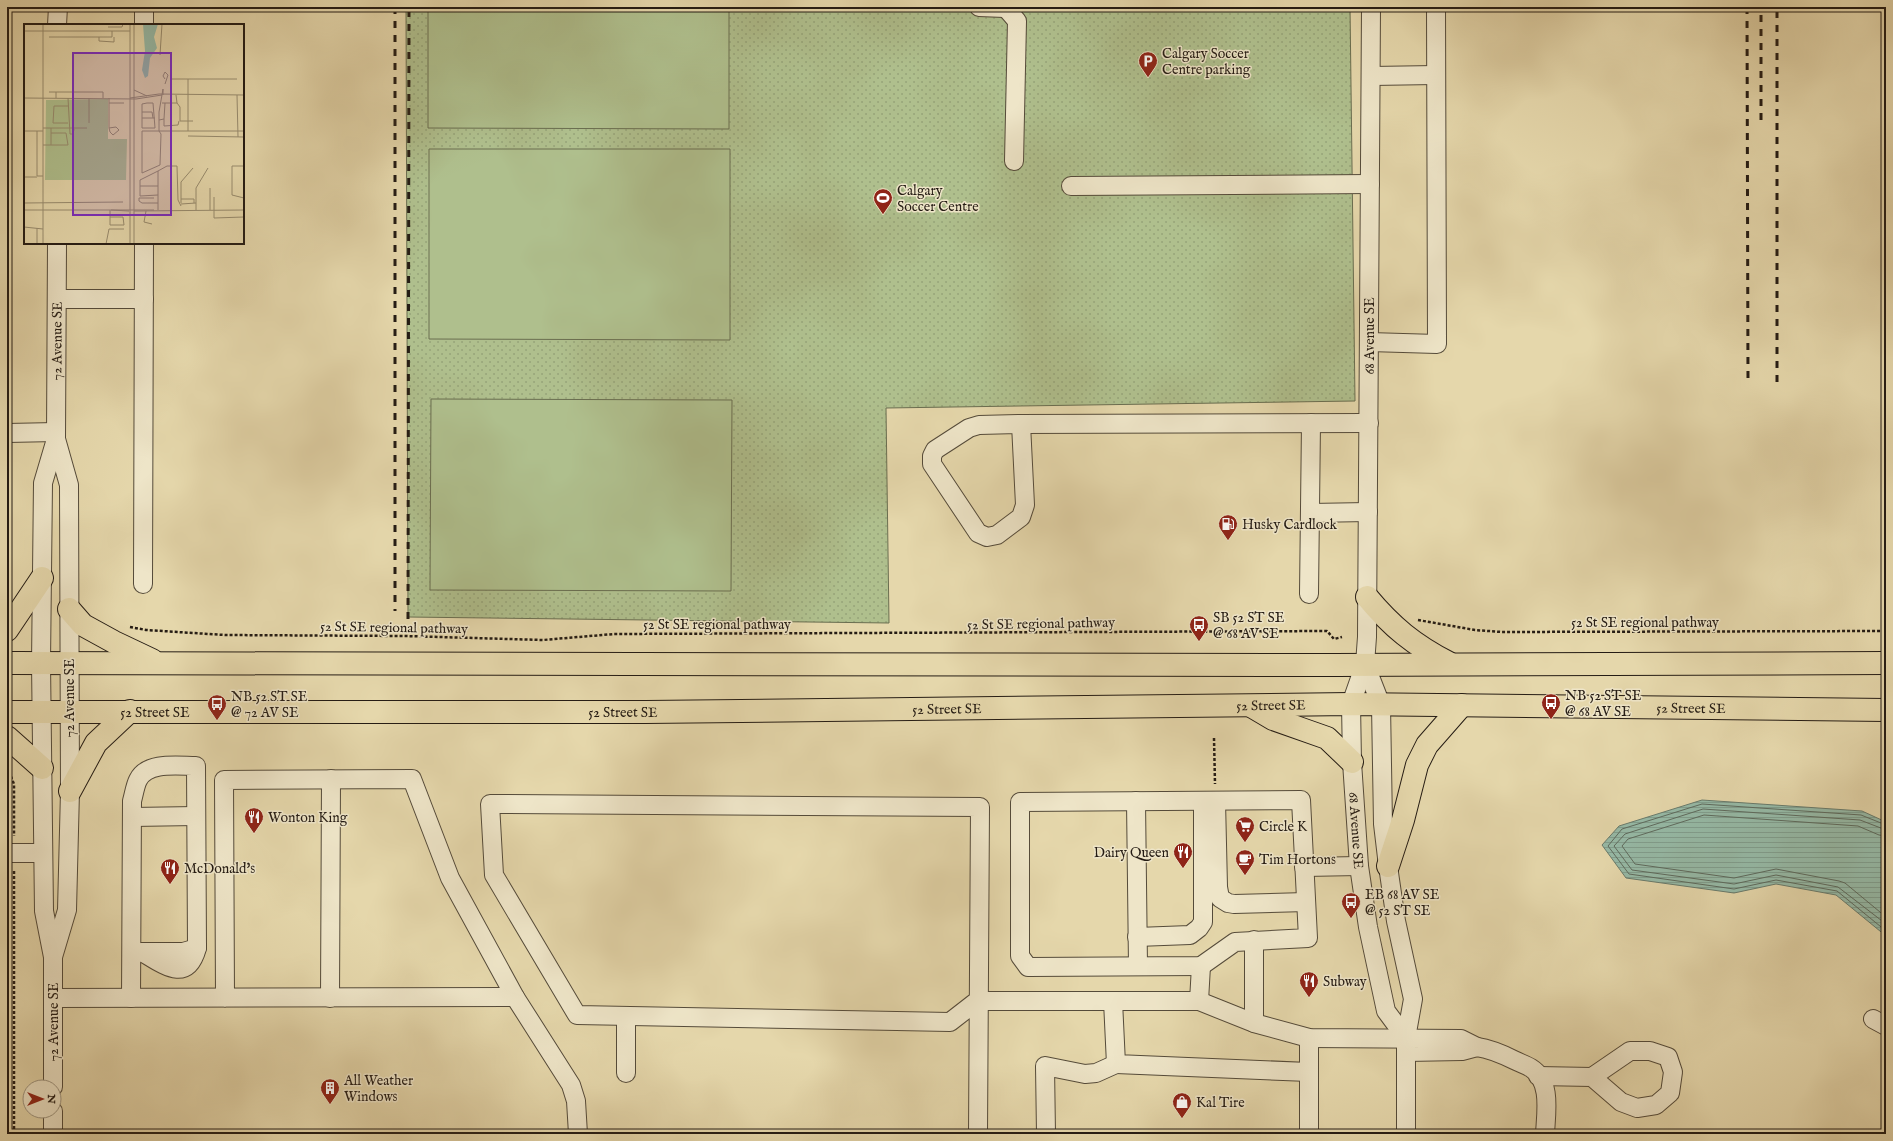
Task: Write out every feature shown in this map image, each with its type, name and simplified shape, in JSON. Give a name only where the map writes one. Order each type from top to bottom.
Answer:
[{"type":"main road","points":[[7,630],[42,578]]},
{"type":"main road","points":[[1367,597],[1396,628],[1424,650],[1450,663]]},
{"type":"main road","points":[[69,609],[83,625],[89,629],[159,663]]},
{"type":"main road","points":[[7,663],[1886,663]]},
{"type":"main road","name":"52 Street SE","points":[[7,712],[646,712],[1351,704],[1886,710]]},
{"type":"main road","points":[[1388,866],[1403,820],[1417,765],[1427,745],[1462,705]]},
{"type":"main road","points":[[1251,706],[1273,719],[1327,738],[1352,762]]},
{"type":"main road","points":[[70,791],[96,743],[130,711]]},
{"type":"main road","points":[[7,737],[42,768]]},
{"type":"street","points":[[57,24],[58,7]]},
{"type":"street","points":[[144,7],[144,24]]},
{"type":"street","points":[[979,7],[1005,8],[1018,21],[1014,161]]},
{"type":"street","name":"68 Avenue SE","points":[[1371,7],[1367,597],[1365,664],[1351,704],[1352,762],[1359,866],[1368,927],[1386,1011],[1406,1045]]},
{"type":"street","points":[[1369,342],[1437,344],[1436,7]]},
{"type":"street","points":[[1371,76],[1436,75]]},
{"type":"street","points":[[1071,186],[1370,184]]},
{"type":"street","name":"72 Avenue SE","points":[[53,1079],[53,957],[44,911],[41,663],[43,483],[56,435],[57,244]]},
{"type":"street","points":[[143,584],[144,244]]},
{"type":"street","points":[[57,299],[144,299]]},
{"type":"street","points":[[1309,594],[1311,423]]},
{"type":"street","points":[[1021,424],[1025,505],[1021,517],[997,535],[987,537],[978,533],[932,464],[932,456],[935,450],[943,443],[969,428],[979,425],[1021,424],[1369,423]]},
{"type":"street","points":[[7,434],[56,435]]},
{"type":"street","name":"72 Avenue SE","points":[[53,957],[68,910],[70,791],[68,712],[69,485],[56,435]]},
{"type":"street","points":[[1310,513],[1368,512]]},
{"type":"street","name":"68 Avenue SE","points":[[1365,664],[1381,705],[1384,824],[1388,866],[1396,921],[1413,999],[1406,1045],[1406,1134]]},
{"type":"street","points":[[131,998],[137,952],[132,801],[138,779],[148,769],[160,766],[196,766],[197,948],[183,952],[137,952]]},
{"type":"street","points":[[330,998],[331,779]]},
{"type":"street","points":[[225,998],[224,780],[412,779],[450,878],[515,997],[571,1085],[576,1101],[578,1134]]},
{"type":"street","points":[[1300,800],[1308,938],[1235,942],[1201,966],[1028,967],[1020,956],[1020,802],[1211,801],[1300,800]]},
{"type":"street","points":[[1211,801],[1220,898],[1228,903],[1234,904],[1306,902]]},
{"type":"street","points":[[1138,937],[1190,935],[1195,932],[1203,922],[1211,801]]},
{"type":"street","points":[[1136,802],[1138,966]]},
{"type":"street","points":[[978,1134],[977,1001],[980,807],[490,804],[494,875],[577,1016],[950,1022],[977,1001],[1199,1001],[1254,1023],[1309,1038],[1406,1045],[1461,1039],[1477,1047],[1488,1048],[1531,1068],[1539,1077],[1545,1088],[1545,1134]]},
{"type":"street","points":[[132,816],[196,816]]},
{"type":"street","points":[[10,853],[43,853]]},
{"type":"street","points":[[1304,867],[1359,866]]},
{"type":"street","points":[[1254,940],[1254,1023]]},
{"type":"street","points":[[1199,1001],[1201,966]]},
{"type":"street","points":[[53,998],[515,997]]},
{"type":"street","points":[[1113,1001],[1116,1064]]},
{"type":"street","points":[[626,1016],[626,1072]]},
{"type":"street","points":[[1309,1038],[1309,1134]]},
{"type":"street","points":[[1046,1134],[1045,1066],[1085,1074],[1096,1073],[1116,1064],[1309,1072]]},
{"type":"street","points":[[1539,1077],[1592,1077]]},
{"type":"street","points":[[1535,1134],[1536,1093],[1539,1077]]},
{"type":"street","points":[[53,1119],[53,1134]]},
{"type":"path","name":"52 St SE regional pathway","points":[[1413,619],[1475,630],[1502,632],[1886,631]]},
{"type":"path","name":"52 St SE regional pathway","points":[[123,625],[146,630],[225,635],[405,636],[544,640],[614,634],[1319,631],[1327,631],[1334,639],[1342,637]]},
{"type":"path","points":[[1211,801],[1214,738]]},
{"type":"path","points":[[7,767],[12,775],[14,791],[10,853],[14,1134]]},
{"type":"shaded area","points":[[406,7],[1350,7],[1355,401],[886,408],[889,623],[408,617]]},
{"type":"shaded area","points":[[428,7],[729,7],[729,129],[428,128]]},
{"type":"shaded area","points":[[429,149],[730,149],[730,340],[429,339]]},
{"type":"shaded area","points":[[431,399],[732,400],[731,591],[430,590]]},
{"type":"water","points":[[1702,800],[1862,811],[1886,822],[1886,936],[1836,895],[1776,884],[1734,893],[1626,878],[1602,845],[1619,826]]},
{"type":"railway","points":[[395,7],[395,611]]},
{"type":"railway","points":[[408,619],[409,7]]},
{"type":"railway","points":[[1747,7],[1748,382]]},
{"type":"railway","points":[[1761,7],[1761,120]]},
{"type":"railway","points":[[1777,7],[1777,382]]},
{"type":"place","name":"Calgary Soccer Centre parking","points":[[1148,78]]},
{"type":"place","name":"Calgary Soccer Centre","points":[[883,215]]},
{"type":"place","name":"Husky Cardlock","points":[[1228,541]]},
{"type":"place","name":"SB 52 ST SE @ 68 AV SE","points":[[1199,642]]},
{"type":"place","name":"NB 52 ST SE @ 68 AV SE","points":[[1551,720]]},
{"type":"place","name":"NB 52 ST SE @ 72 AV SE","points":[[217,721]]},
{"type":"place","name":"Wonton King","points":[[254,834]]},
{"type":"place","name":"Circle K","points":[[1245,843]]},
{"type":"place","name":"Dairy Queen","points":[[1183,869]]},
{"type":"place","name":"Tim Hortons","points":[[1245,876]]},
{"type":"place","name":"McDonald's","points":[[170,885]]},
{"type":"place","name":"EB 68 AV SE @ 52 ST SE","points":[[1351,919]]},
{"type":"place","name":"Subway","points":[[1309,998]]},
{"type":"place","name":"All Weather Windows","points":[[330,1105]]},
{"type":"place","name":"Kal Tire","points":[[1182,1119]]}]
